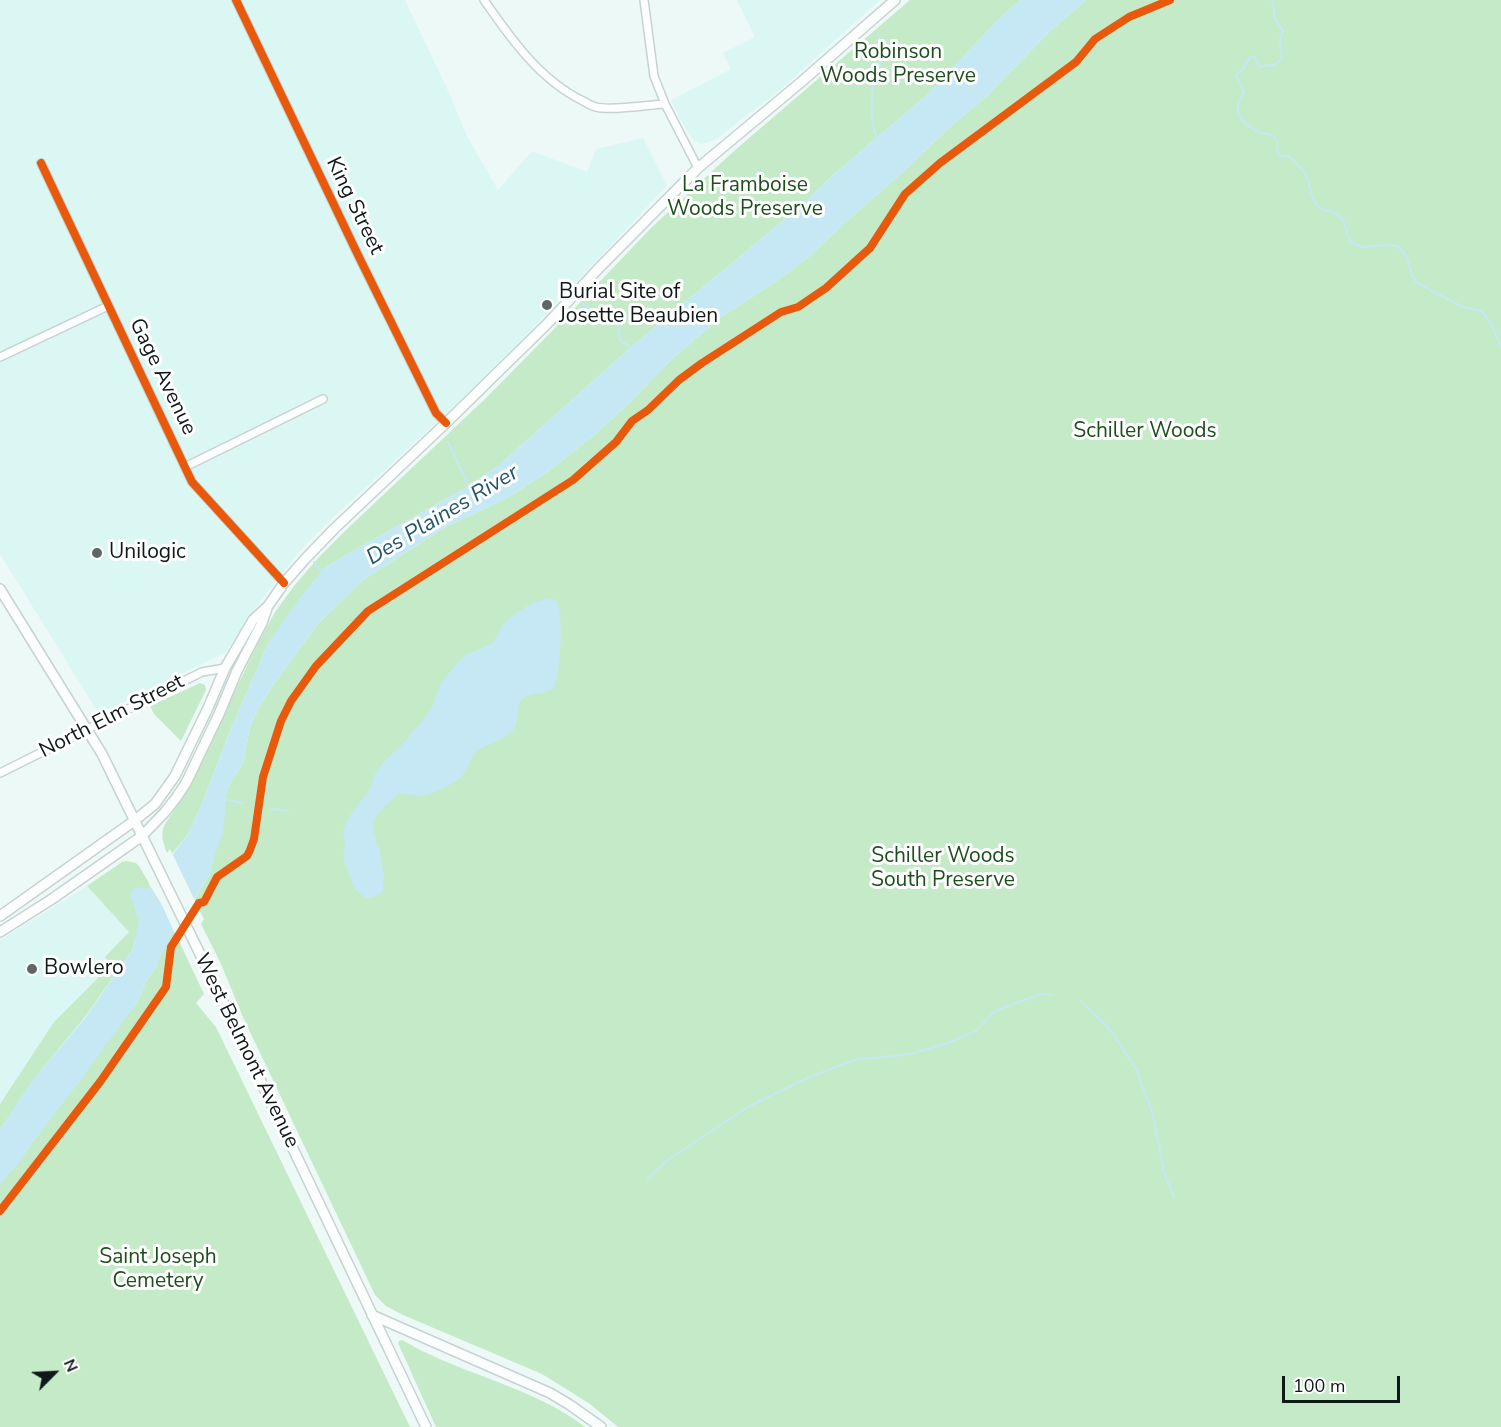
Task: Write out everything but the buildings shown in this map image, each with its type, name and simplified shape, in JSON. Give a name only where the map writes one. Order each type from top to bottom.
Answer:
[{"type":"main road","points":[[0,916],[155,804],[175,776],[225,668],[253,620],[268,606],[306,558],[548,324],[599,268],[698,168],[895,0]]},
{"type":"main road","name":"West Belmont Avenue","points":[[0,589],[102,754],[426,1427]]},
{"type":"main road","points":[[0,932],[142,836],[165,812],[186,783],[268,606]]},
{"type":"main road","points":[[372,1315],[549,1393],[601,1427]]},
{"type":"street","name":"King Street","points":[[236,0],[430,403],[446,423]]},
{"type":"street","points":[[484,0],[523,53],[570,95],[595,107],[616,108],[665,104]]},
{"type":"street","points":[[644,0],[654,76],[665,104],[698,168]]},
{"type":"street","name":"Gage Avenue","points":[[41,164],[192,482],[284,583]]},
{"type":"street","points":[[0,357],[108,306]]},
{"type":"street","points":[[185,467],[323,399]]},
{"type":"street","name":"North Elm Street","points":[[0,773],[202,672],[225,668]]},
{"type":"shaded area","points":[[0,0],[405,0],[467,136],[498,190],[532,151],[587,172],[596,149],[643,138],[667,186],[526,335],[299,552],[256,607],[225,653],[99,714],[0,554]]},
{"type":"shaded area","points":[[737,0],[880,0],[781,89],[715,140],[701,144],[693,140],[671,100],[731,69],[723,53],[755,37]]},
{"type":"shaded area","points":[[87,886],[135,938],[0,1130],[0,940]]},
{"type":"green space","name":"La Framboise Woods Preserve","points":[[910,0],[1021,0],[1001,17],[928,94],[833,175],[802,205],[638,341],[498,466],[462,490],[324,569],[269,642],[188,834],[172,854],[170,849],[167,853],[163,838],[165,824],[187,791],[275,612],[318,558],[485,399],[651,228],[734,151]]},
{"type":"green space","name":"Schiller Woods South Preserve","points":[[1086,0],[1501,0],[1501,1427],[618,1427],[590,1404],[542,1374],[403,1315],[386,1306],[375,1295],[201,924],[204,919],[194,900],[210,874],[227,789],[243,763],[250,727],[259,707],[318,624],[363,580],[444,528],[507,498],[549,471],[597,433],[673,358],[720,318],[781,278],[811,255],[952,125],[986,97],[1047,34]]},
{"type":"green space","points":[[200,683],[205,685],[206,690],[181,741],[154,714],[150,706]]},
{"type":"green space","name":"Saint Joseph Cemetery","points":[[127,861],[139,866],[162,905],[204,994],[196,1003],[216,1027],[410,1427],[0,1427],[0,1152],[17,1165],[138,1001],[146,981],[157,967],[135,939],[133,949],[85,1017],[32,1081],[0,1130],[0,1104],[54,1022],[96,980],[110,963],[105,957],[129,932],[87,886],[122,862]]},
{"type":"green space","points":[[402,1340],[450,1364],[549,1404],[585,1427],[436,1427],[398,1343]]},
{"type":"water","name":"Des Plaines River","points":[[1021,0],[1086,0],[1047,34],[986,97],[952,125],[811,255],[781,278],[720,318],[673,358],[597,433],[549,471],[507,498],[444,528],[363,580],[318,624],[274,684],[259,707],[250,727],[243,763],[227,789],[223,833],[210,874],[174,931],[157,967],[146,981],[138,1001],[22,1159],[0,1185],[0,1130],[32,1081],[85,1018],[133,949],[139,921],[130,893],[135,887],[147,889],[188,834],[269,642],[301,596],[324,569],[462,490],[498,466],[638,341],[802,205],[833,175],[928,94],[1001,17]]},
{"type":"water","points":[[548,599],[556,601],[561,629],[560,658],[554,687],[547,692],[524,698],[519,704],[516,724],[512,731],[477,752],[459,779],[426,795],[399,794],[376,816],[373,822],[373,832],[379,848],[384,876],[383,890],[372,898],[364,897],[355,889],[345,864],[343,830],[349,817],[370,789],[374,776],[382,763],[401,746],[425,717],[432,707],[441,683],[458,662],[468,654],[493,643],[503,624],[513,615],[534,602]]},
{"type":"pier","points":[[171,851],[196,903],[175,934],[162,905],[149,884]]},
{"type":"waterway","points":[[1272,0],[1274,18],[1283,31],[1280,40],[1282,57],[1275,64],[1260,67],[1255,57],[1250,57],[1243,69],[1236,75],[1244,93],[1238,105],[1240,116],[1252,129],[1276,138],[1280,156],[1291,158],[1303,170],[1317,205],[1340,216],[1351,243],[1364,247],[1397,246],[1406,255],[1417,283],[1463,307],[1481,311],[1494,330],[1501,348]]},
{"type":"waterway","points":[[877,138],[872,120],[872,107],[873,87],[881,53],[878,33]]},
{"type":"waterway","points":[[581,303],[618,325],[620,341],[632,347]]},
{"type":"waterway","name":"Des Plaines River","points":[[448,442],[469,486]]},
{"type":"waterway","points":[[314,562],[324,574]]},
{"type":"waterway","points":[[224,799],[242,803]]},
{"type":"waterway","points":[[271,809],[288,811]]},
{"type":"waterway","points":[[647,1179],[669,1159],[748,1107],[807,1078],[854,1060],[911,1054],[948,1043],[976,1031],[994,1012],[1043,994],[1052,995]]},
{"type":"waterway","points":[[1080,1001],[1109,1028],[1136,1069],[1153,1114],[1164,1173],[1174,1197]]},
{"type":"cycle path","points":[[236,0],[436,413],[446,423]]},
{"type":"cycle path","points":[[0,1211],[100,1082],[166,987],[171,947],[199,903],[204,902],[217,877],[247,856],[254,839],[263,777],[281,721],[291,701],[316,666],[368,611],[573,480],[616,442],[632,421],[648,410],[679,380],[781,312],[798,307],[826,288],[870,248],[905,194],[940,163],[1076,62],[1095,39],[1129,17],[1170,0]]},
{"type":"cycle path","points":[[41,163],[192,482],[284,583]]},
{"type":"place","name":"Burial Site of Josette Beaubien","points":[[547,305]]},
{"type":"place","name":"Unilogic","points":[[97,553]]},
{"type":"place","name":"Bowlero","points":[[32,969]]},
{"type":"park label","name":"Robinson Woods Preserve","points":[[898,65]]},
{"type":"park label","name":"Schiller Woods","points":[[1145,432]]}]
